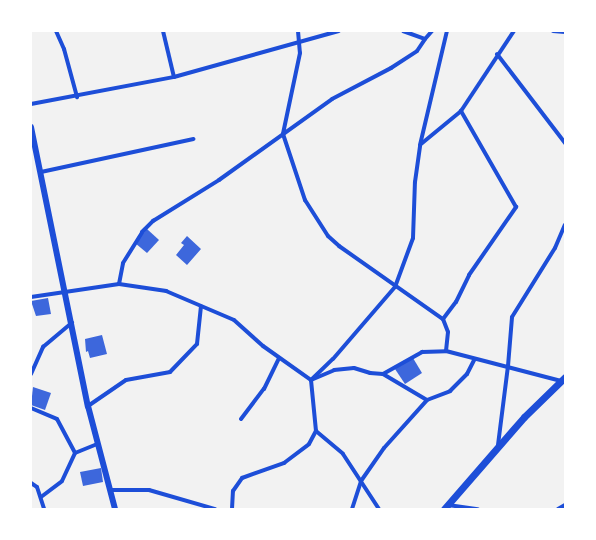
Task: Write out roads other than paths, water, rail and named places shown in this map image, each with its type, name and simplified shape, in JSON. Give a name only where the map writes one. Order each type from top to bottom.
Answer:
[{"type":"main road","points":[[446,507],[524,417],[564,380]]},
{"type":"street","points":[[56,31],[64,49],[77,97]]},
{"type":"street","points":[[163,31],[174,77]]},
{"type":"street","points":[[298,31],[299,42],[292,97],[283,134],[305,200],[328,236],[354,259],[442,319],[448,332],[446,351]]},
{"type":"street","points":[[31,104],[77,97],[174,77],[255,56],[339,31]]},
{"type":"street","points":[[404,31],[425,39]]},
{"type":"street","points":[[118,284],[123,263],[142,232],[153,221],[219,180],[332,99],[391,68],[417,51],[432,31]]},
{"type":"street","points":[[311,380],[333,359],[395,287],[413,238],[415,182],[420,145],[447,31]]},
{"type":"street","points":[[420,145],[460,111],[497,54],[514,31]]},
{"type":"street","points":[[553,31],[565,32]]},
{"type":"street","points":[[497,54],[565,144]]},
{"type":"street","points":[[442,319],[456,302],[469,275],[516,207],[460,111]]},
{"type":"street","points":[[31,127],[96,444],[111,490],[115,509]]},
{"type":"street","points":[[41,172],[193,140]]},
{"type":"street","points":[[497,449],[508,366],[512,317],[555,248],[565,225]]},
{"type":"street","points":[[31,297],[118,284],[166,291],[234,320],[279,358],[311,380],[316,430],[309,444],[284,462],[242,478],[233,491],[232,509]]},
{"type":"street","points":[[88,406],[126,380],[170,372],[197,344],[201,306]]},
{"type":"street","points":[[31,374],[43,347],[72,323]]},
{"type":"street","points":[[384,374],[422,352],[446,351],[474,360],[489,360],[564,380]]},
{"type":"street","points":[[241,418],[264,389],[279,358]]},
{"type":"street","points":[[352,509],[361,480],[384,448],[427,400],[450,391],[467,374],[474,360]]},
{"type":"street","points":[[311,380],[334,370],[354,368],[370,373],[384,374],[427,400]]},
{"type":"street","points":[[31,408],[57,419],[75,453]]},
{"type":"street","points":[[316,430],[343,454],[379,509]]},
{"type":"street","points":[[41,497],[62,481],[75,453],[96,444]]},
{"type":"street","points":[[31,483],[37,487],[44,509]]},
{"type":"street","points":[[111,490],[149,490],[215,509]]},
{"type":"street","points":[[446,507],[478,509]]},
{"type":"street","points":[[558,509],[564,507]]}]
